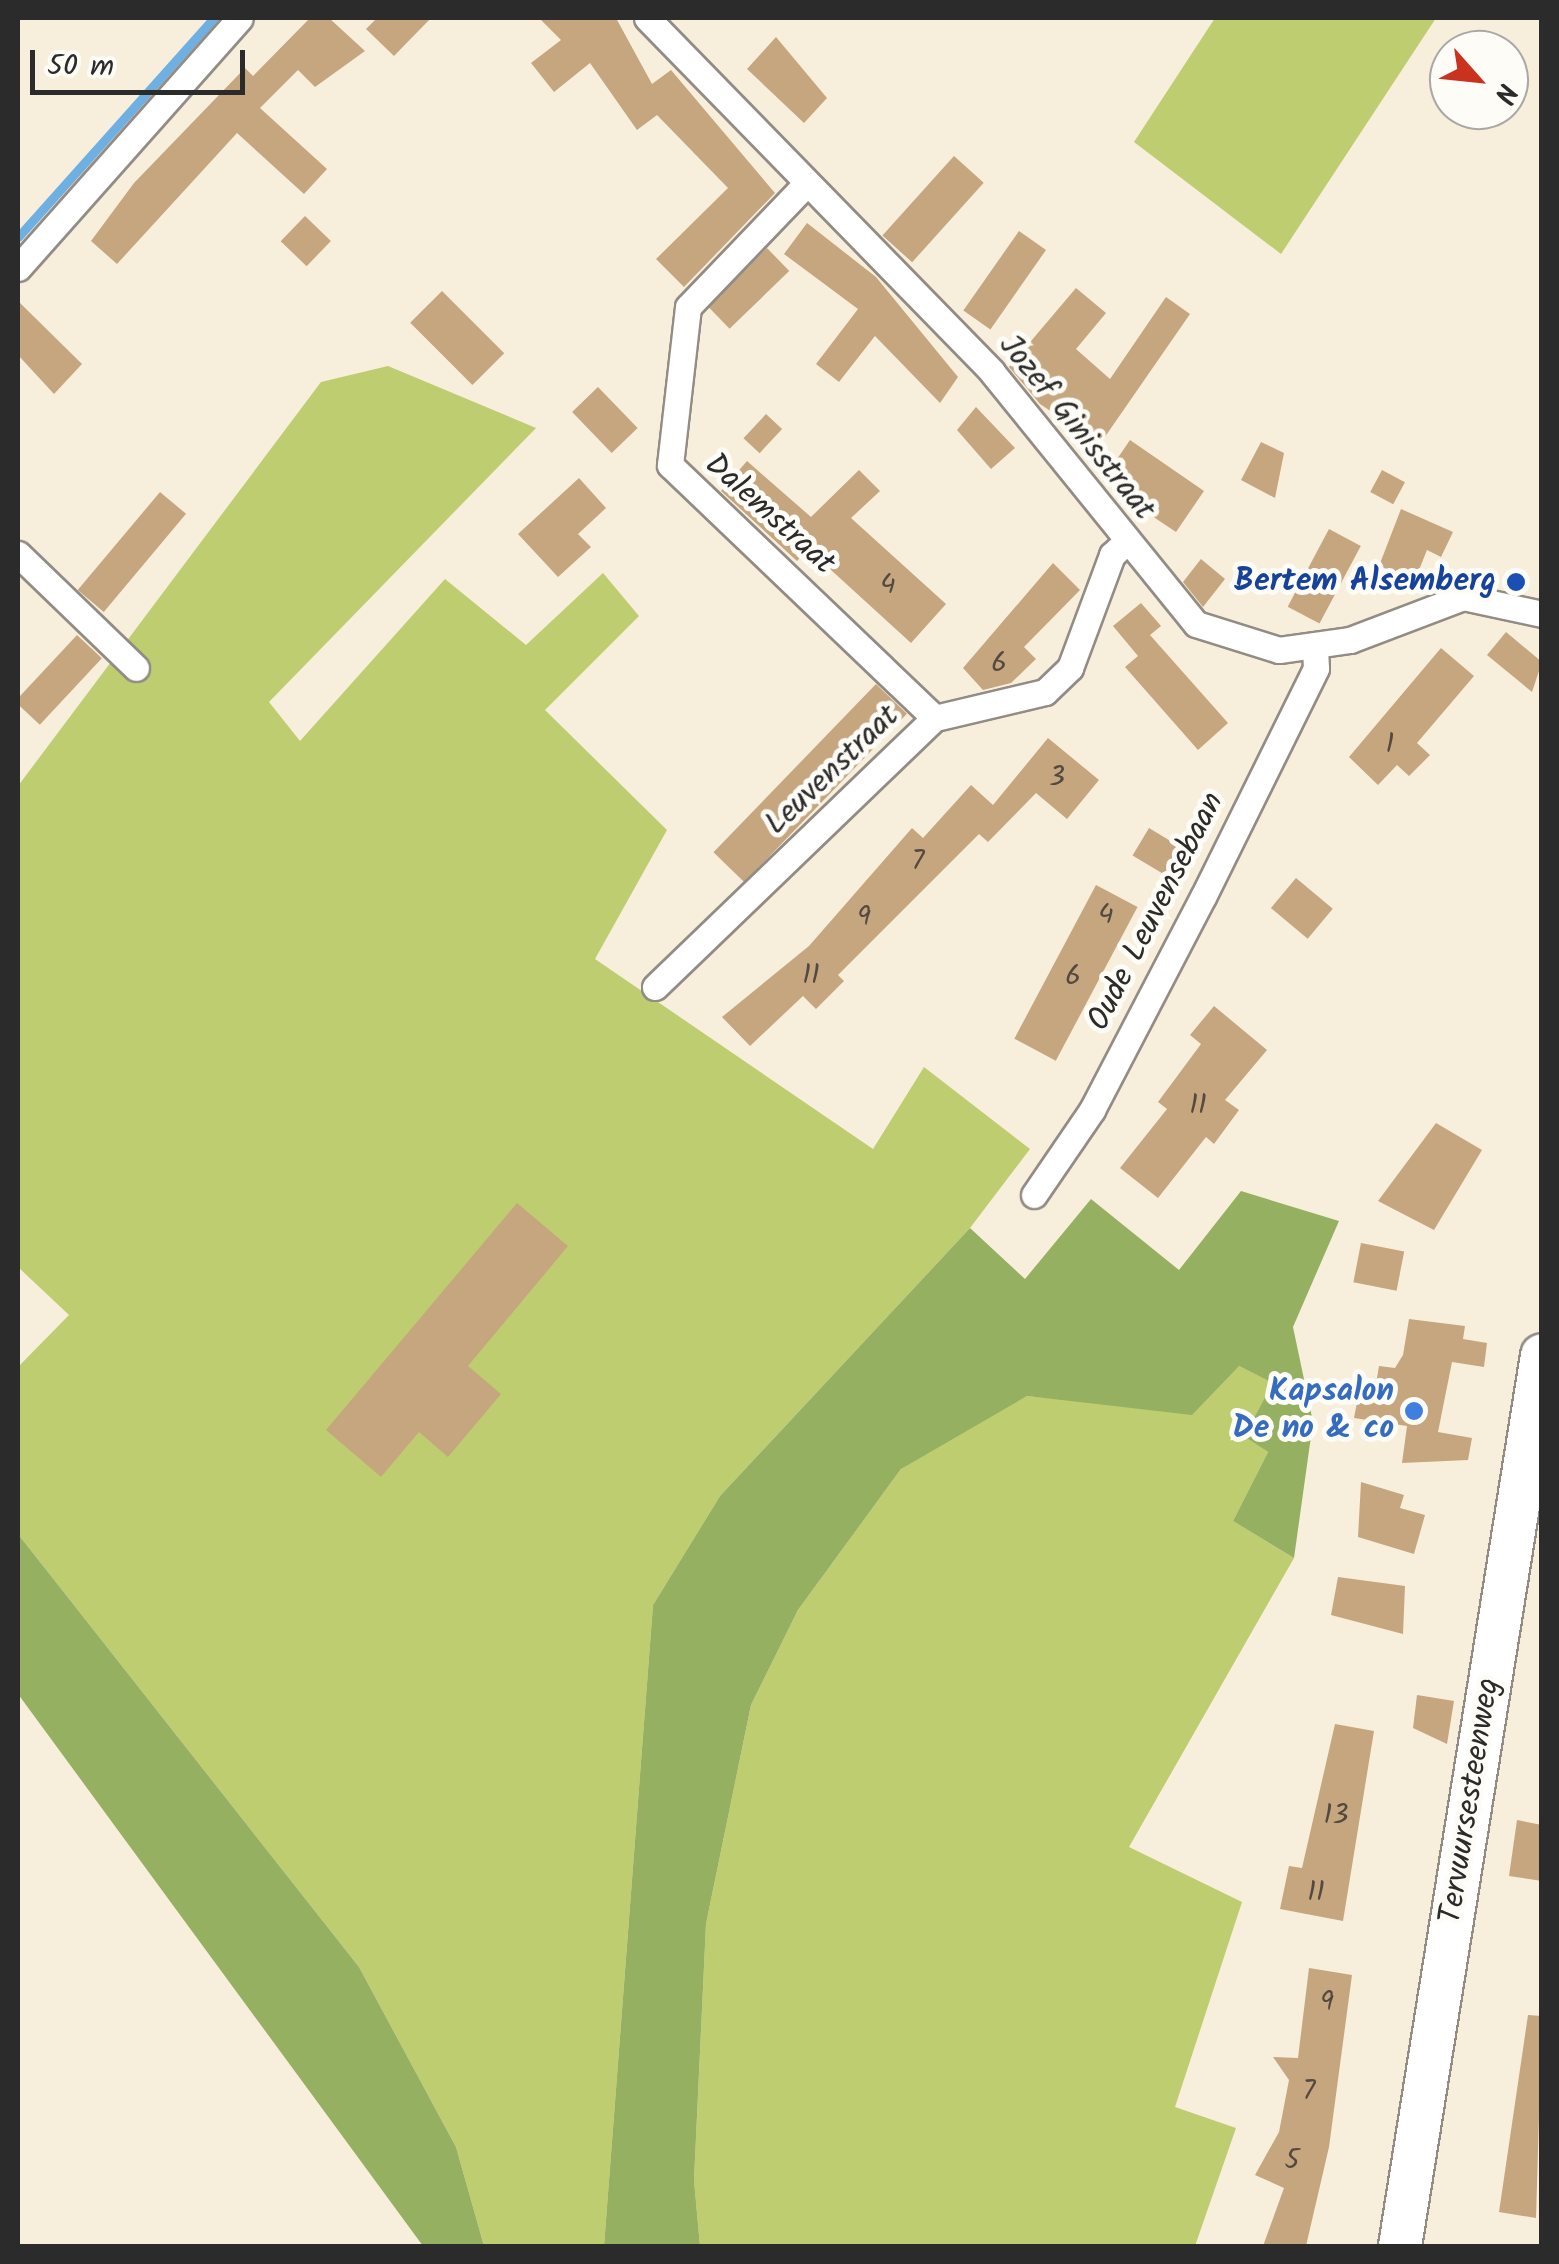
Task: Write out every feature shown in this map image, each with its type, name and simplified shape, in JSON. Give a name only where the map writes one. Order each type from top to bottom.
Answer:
[{"type":"main road","name":"Tervuursesteenweg","points":[[1400,2246],[1542,1355]]},
{"type":"street","points":[[18,268],[240,18]]},
{"type":"street","name":"Jozef Ginisstraat","points":[[647,18],[992,372],[1196,624],[1244,644],[1315,649],[1463,597],[1542,614]]},
{"type":"street","name":"Dalemstraat","points":[[806,184],[688,306],[670,465],[934,718]]},
{"type":"street","name":"Leuvenstraat","points":[[655,987],[934,718],[1045,692],[1070,668],[1112,555],[1126,542]]},
{"type":"street","points":[[18,554],[136,668]]},
{"type":"street","name":"Oude Leuvensebaan","points":[[1034,1195],[1092,1110],[1203,897],[1316,668],[1315,649]]},
{"type":"green space","points":[[1215,18],[1436,18],[1281,254],[1134,142]]},
{"type":"green space","points":[[388,366],[536,428],[269,702],[300,741],[445,579],[526,645],[603,573],[639,616],[545,710],[667,830],[595,959],[873,1149],[924,1067],[1030,1149],[970,1228],[720,1496],[653,1605],[604,2246],[484,2246],[456,2147],[359,1967],[18,1534],[18,1367],[69,1315],[18,1267],[18,786],[321,382]]},
{"type":"green space","points":[[1241,1191],[1339,1221],[1293,1327],[1313,1422],[1294,1558],[1233,1521],[1268,1452],[1244,1436],[1273,1383],[1239,1366],[1192,1415],[1027,1396],[901,1469],[798,1610],[751,1705],[706,1924],[694,2180],[700,2246],[604,2246],[653,1605],[720,1496],[970,1228],[1025,1279],[1091,1199],[1179,1270]]},
{"type":"green space","points":[[1239,1366],[1274,1383],[1244,1435],[1268,1452],[1233,1521],[1294,1558],[1129,1847],[1242,1902],[1175,2107],[1236,2128],[1195,2246],[700,2246],[694,2180],[706,1924],[751,1705],[798,1610],[901,1469],[967,1426],[1027,1396],[1096,1402]]},
{"type":"green space","points":[[18,1534],[359,1967],[456,2147],[484,2246],[423,2246],[18,1694]]},
{"type":"building","points":[[310,18],[329,18],[365,51],[315,87],[298,70],[260,108],[327,169],[304,194],[237,133],[117,264],[91,241],[134,183],[245,68],[253,76]]},
{"type":"building","points":[[377,18],[431,18],[394,56],[366,29]]},
{"type":"building","points":[[539,18],[616,18],[652,84],[671,70],[775,193],[684,287],[656,259],[728,188],[657,115],[637,130],[590,63],[554,92],[531,63],[561,40]]},
{"type":"building","points":[[776,37],[827,98],[804,123],[747,69]]},
{"type":"building","points":[[954,156],[984,183],[912,262],[882,236]]},
{"type":"building","points":[[305,216],[331,241],[307,266],[281,241]]},
{"type":"building","points":[[807,223],[876,277],[958,377],[940,403],[875,336],[839,382],[816,364],[858,309],[784,254]]},
{"type":"building","points":[[1019,231],[1046,250],[990,329],[963,310]]},
{"type":"building","points":[[767,248],[789,271],[730,329],[707,306]]},
{"type":"building","points":[[1076,288],[1106,313],[1076,349],[1110,379],[1166,297],[1190,314],[1100,444],[1040,404],[1009,367]]},
{"type":"building","points":[[442,291],[504,353],[472,385],[410,323]]},
{"type":"building","points":[[18,301],[82,364],[54,394],[18,355]]},
{"type":"building","points":[[598,387],[638,428],[612,453],[572,412]]},
{"type":"building","points":[[976,407],[1015,448],[991,469],[957,430]]},
{"type":"building","points":[[766,414],[782,429],[760,453],[743,438]]},
{"type":"building","points":[[1130,440],[1204,491],[1176,532],[1119,494],[1132,481],[1115,462]]},
{"type":"building","points":[[1261,442],[1284,453],[1275,498],[1241,480]]},
{"type":"building","points":[[747,461],[811,517],[859,470],[880,491],[851,518],[946,604],[911,643],[808,549],[797,561],[721,491]]},
{"type":"building","points":[[1382,470],[1405,482],[1393,504],[1370,492]]},
{"type":"building","points":[[579,478],[606,508],[578,534],[591,547],[558,577],[518,534]]},
{"type":"building","points":[[160,492],[186,514],[104,612],[78,590]]},
{"type":"building","points":[[1401,509],[1453,532],[1441,557],[1427,550],[1415,580],[1379,566]]},
{"type":"building","points":[[1329,529],[1361,546],[1319,624],[1288,607]]},
{"type":"building","points":[[1201,559],[1225,579],[1203,607],[1183,582]]},
{"type":"building","points":[[1053,563],[1080,590],[1024,647],[1036,659],[1011,683],[983,690],[963,668]]},
{"type":"building","points":[[1141,603],[1161,626],[1150,635],[1228,723],[1198,750],[1125,667],[1138,656],[1113,626]]},
{"type":"building","points":[[1506,632],[1542,662],[1532,692],[1487,655]]},
{"type":"building","points":[[77,635],[102,658],[40,725],[18,704],[18,698]]},
{"type":"building","points":[[1441,648],[1474,676],[1417,743],[1430,755],[1409,776],[1397,765],[1378,785],[1349,757]]},
{"type":"building","points":[[876,684],[907,714],[744,882],[713,852]]},
{"type":"building","points":[[1048,738],[1099,780],[1067,819],[1036,793],[988,842],[979,834],[838,975],[844,981],[816,1009],[803,996],[750,1046],[722,1017],[809,946],[912,828],[923,838],[971,785],[993,805]]},
{"type":"building","points":[[1149,828],[1185,850],[1169,877],[1133,855]]},
{"type":"building","points":[[1296,878],[1333,909],[1308,939],[1271,908]]},
{"type":"building","points":[[1096,885],[1137,907],[1056,1061],[1014,1039]]},
{"type":"building","points":[[1214,1006],[1267,1050],[1225,1100],[1239,1110],[1214,1144],[1206,1137],[1158,1198],[1120,1168],[1167,1109],[1158,1102],[1201,1044],[1190,1035]]},
{"type":"building","points":[[1436,1123],[1482,1150],[1434,1230],[1378,1201]]},
{"type":"building","points":[[517,1203],[568,1246],[468,1366],[501,1394],[448,1457],[419,1432],[381,1477],[326,1430]]},
{"type":"building","points":[[1361,1243],[1404,1251],[1397,1291],[1353,1282]]},
{"type":"building","points":[[1409,1319],[1465,1326],[1463,1339],[1487,1343],[1484,1367],[1452,1362],[1438,1432],[1472,1438],[1468,1460],[1402,1463],[1407,1426],[1354,1418],[1361,1382],[1376,1384],[1379,1366],[1395,1368],[1403,1355]]},
{"type":"building","points":[[1361,1482],[1404,1495],[1400,1508],[1425,1515],[1414,1554],[1358,1537]]},
{"type":"building","points":[[1338,1577],[1405,1586],[1403,1634],[1331,1615]]},
{"type":"building","points":[[1417,1695],[1454,1701],[1447,1744],[1413,1728]]},
{"type":"building","points":[[1335,1724],[1374,1731],[1343,1921],[1280,1909],[1289,1866],[1302,1868]]},
{"type":"building","points":[[1517,1820],[1542,1825],[1542,1881],[1509,1876]]},
{"type":"building","points":[[1309,1968],[1352,1975],[1329,2147],[1306,2246],[1263,2246],[1284,2188],[1255,2175],[1279,2132],[1289,2080],[1273,2057],[1298,2058]]},
{"type":"building","points":[[1528,2015],[1542,2016],[1536,2218],[1499,2212]]},
{"type":"waterway","points":[[18,237],[214,18]]},
{"type":"place","name":"Bertem Alsemberg","points":[[1516,582]]},
{"type":"place","name":"Kapsalon De no & co","points":[[1414,1411]]}]
